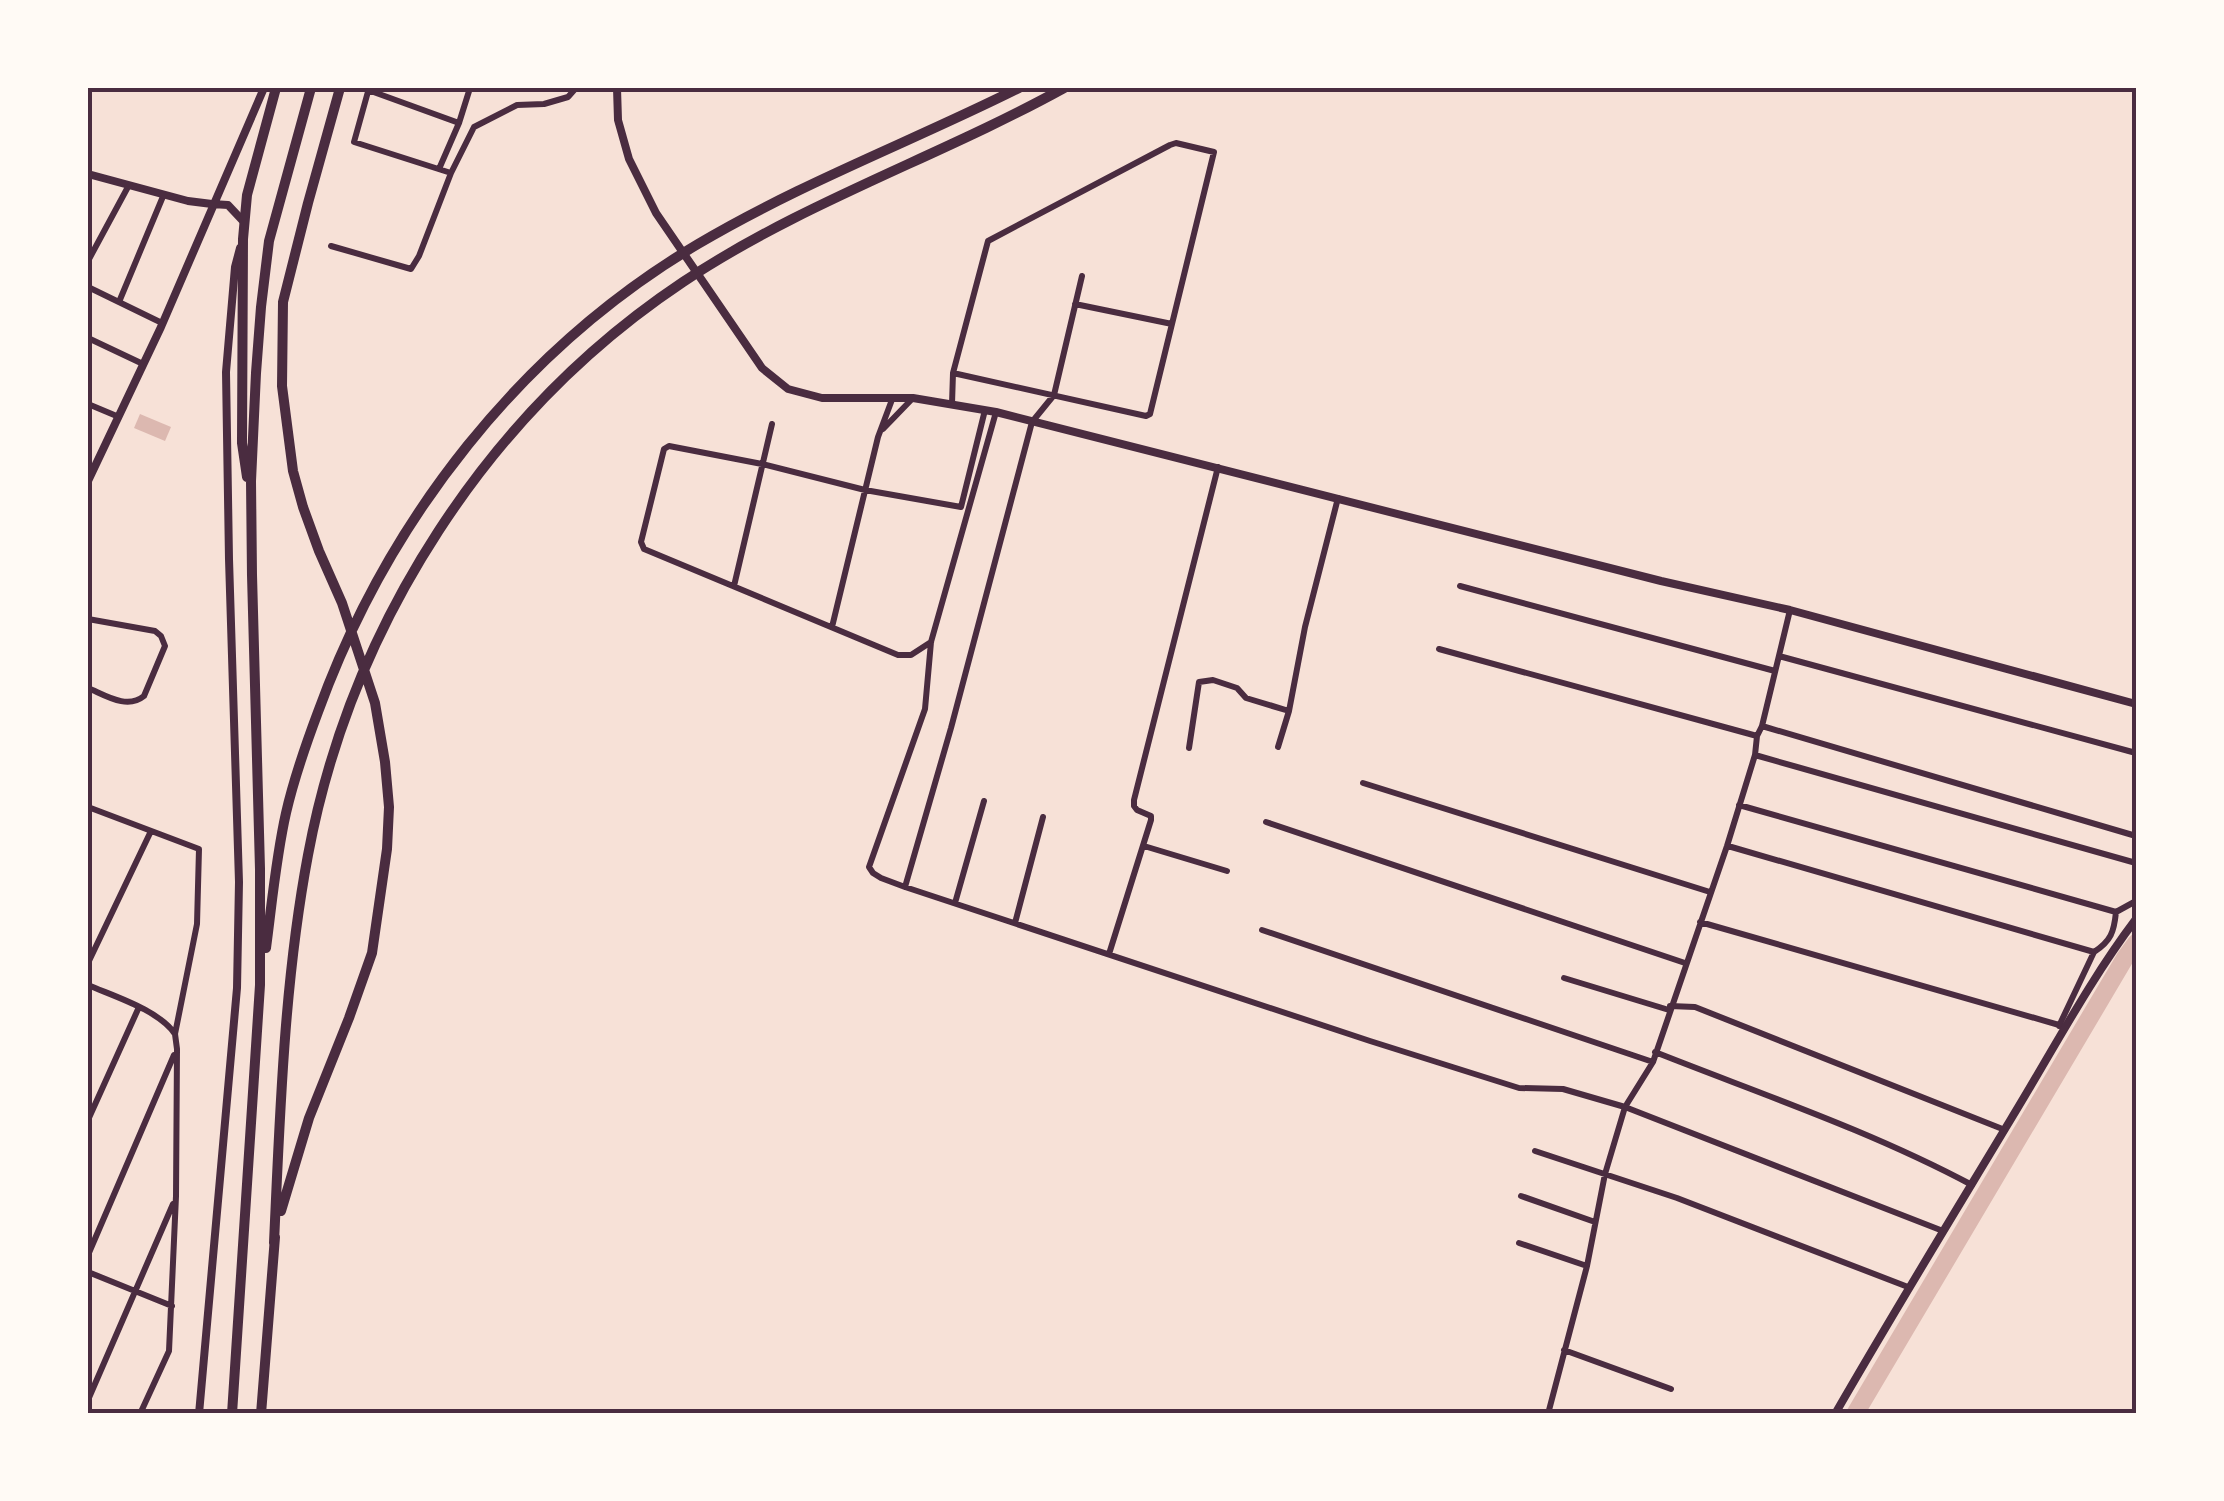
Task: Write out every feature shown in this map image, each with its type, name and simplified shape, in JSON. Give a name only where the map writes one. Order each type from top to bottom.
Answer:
[{"type":"highway","points":[[252,515],[242,443],[243,238],[247,195],[276,88]]},
{"type":"highway","points":[[232,1414],[260,985],[252,515],[257,357],[269,241],[312,88]]},
{"type":"highway","points":[[274,1242],[294,1162],[372,953],[387,849],[389,807],[375,703],[293,471],[282,386],[284,302],[340,88]]},
{"type":"highway","points":[[260,985],[286,812],[328,685],[397,546],[461,452],[527,378],[602,311],[696,245],[779,200],[1019,88]]},
{"type":"highway","points":[[261,1414],[282,1072],[301,892],[334,747],[380,632],[409,577],[446,519],[497,452],[558,384],[643,310],[792,218],[1064,88]]},
{"type":"street","points":[[88,481],[91,464],[119,417],[264,88]]},
{"type":"street","points":[[439,169],[470,88]]},
{"type":"street","points":[[331,246],[411,269],[474,128],[517,104],[544,104],[568,98],[576,88]]},
{"type":"street","points":[[617,88],[618,120],[628,159],[656,212],[762,368],[788,389],[822,398],[913,398],[996,412],[1661,581],[1790,610],[2136,704]]},
{"type":"street","points":[[451,173],[354,142],[368,89],[460,122]]},
{"type":"street","points":[[952,404],[953,373],[988,241],[1176,143],[1213,150],[1150,414],[953,373]]},
{"type":"street","points":[[88,174],[164,194],[228,205],[244,222]]},
{"type":"street","points":[[88,257],[129,186]]},
{"type":"street","points":[[120,302],[164,194]]},
{"type":"street","points":[[199,1414],[237,988],[239,882],[226,372],[235,267],[243,238]]},
{"type":"street","points":[[905,887],[1032,422],[1054,395],[1082,276]]},
{"type":"street","points":[[88,287],[162,323]]},
{"type":"street","points":[[1076,304],[1172,324]]},
{"type":"street","points":[[88,338],[143,364]]},
{"type":"street","points":[[832,627],[880,432],[893,397]]},
{"type":"street","points":[[880,432],[913,398]]},
{"type":"street","points":[[88,404],[119,417]]},
{"type":"street","points":[[931,642],[910,655],[898,655],[644,550],[641,542],[666,447],[961,507],[986,410]]},
{"type":"street","points":[[996,412],[931,642],[925,709],[869,867],[873,874],[1519,1088],[1563,1088],[1626,1107],[1943,1231]]},
{"type":"street","points":[[734,586],[772,424]]},
{"type":"street","points":[[1109,954],[1151,816],[1137,810],[1134,800],[1218,468]]},
{"type":"street","points":[[1278,747],[1338,498]]},
{"type":"street","points":[[1460,586],[1775,672]]},
{"type":"street","points":[[1548,1414],[1626,1107],[1653,1062],[1727,846],[1755,755],[1790,610]]},
{"type":"street","points":[[88,619],[155,631],[166,646],[144,696],[137,702],[127,703],[88,688]]},
{"type":"street","points":[[1438,649],[1757,736]]},
{"type":"street","points":[[1779,656],[2136,754]]},
{"type":"street","points":[[1189,748],[1199,682],[1213,680],[1237,688],[1246,698],[1289,711]]},
{"type":"street","points":[[1762,726],[2136,836]]},
{"type":"street","points":[[1755,755],[2136,863]]},
{"type":"street","points":[[1363,783],[1711,892]]},
{"type":"street","points":[[955,902],[984,801]]},
{"type":"street","points":[[1739,804],[2116,912],[2136,901]]},
{"type":"street","points":[[89,810],[199,849],[197,924],[175,1034],[176,1196],[169,1351],[140,1414]]},
{"type":"street","points":[[1015,923],[1043,817]]},
{"type":"street","points":[[1266,822],[1685,963]]},
{"type":"street","points":[[88,963],[151,831]]},
{"type":"street","points":[[1144,846],[1227,872]]},
{"type":"street","points":[[1727,846],[2094,952]]},
{"type":"street","points":[[2063,1027],[2094,952],[2114,932],[2116,912]]},
{"type":"street","points":[[1835,1414],[2063,1027],[2136,919]]},
{"type":"street","points":[[1700,922],[2063,1027]]},
{"type":"street","points":[[1262,930],[1653,1062]]},
{"type":"street","points":[[1564,978],[1670,1008],[1694,1007],[2005,1130]]},
{"type":"street","points":[[88,986],[139,1007],[169,1025],[175,1034]]},
{"type":"street","points":[[88,1120],[139,1007]]},
{"type":"street","points":[[88,1255],[177,1049]]},
{"type":"street","points":[[1654,1052],[1864,1134],[1972,1185]]},
{"type":"street","points":[[1534,1151],[1677,1198],[1908,1287]]},
{"type":"street","points":[[88,1400],[176,1196]]},
{"type":"street","points":[[1521,1196],[1595,1222]]},
{"type":"street","points":[[1519,1243],[1587,1266]]},
{"type":"street","points":[[88,1272],[172,1306]]},
{"type":"street","points":[[1564,1350],[1672,1389]]},
{"type":"shaded area","points":[[140,414],[171,427],[165,441],[134,428]]},
{"type":"waterway","points":[[1855,1414],[2136,943]]}]
